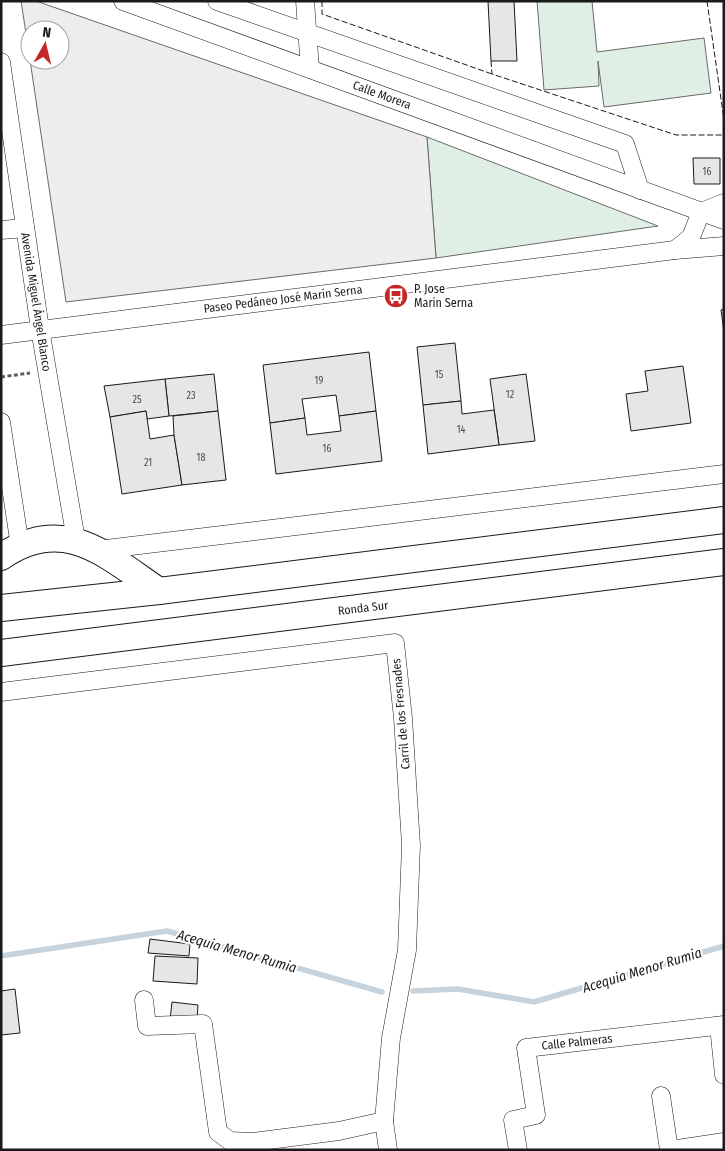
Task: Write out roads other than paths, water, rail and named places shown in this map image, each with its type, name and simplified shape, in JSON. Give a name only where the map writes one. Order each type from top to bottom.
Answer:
[{"type":"main road","points":[[1,608],[159,591],[724,520]]},
{"type":"main road","points":[[6,554],[49,539],[64,538],[87,545],[159,591]]},
{"type":"main road","name":"Ronda Sur","points":[[1,652],[724,562]]},
{"type":"street","name":"Calle Morera","points":[[123,1],[724,220]]},
{"type":"street","points":[[218,1],[307,34],[626,144],[640,190]]},
{"type":"street","points":[[305,1],[310,69]]},
{"type":"street","name":"Avenida Miguel Ángel Blanco","points":[[1,62],[47,371],[87,545]]},
{"type":"street","points":[[675,250],[691,237],[701,212],[724,203]]},
{"type":"street","points":[[1,230],[25,228]]},
{"type":"street","name":"Paseo Pedáneo José Marín Serna","points":[[1,335],[675,250],[724,246]]},
{"type":"street","points":[[1,422],[6,554]]},
{"type":"street","points":[[87,545],[724,474]]},
{"type":"street","name":"Carril de los Fresnades","points":[[1,692],[395,643],[403,718],[411,845],[407,950],[391,1038],[384,1121],[388,1150]]},
{"type":"street","points":[[144,1000],[146,1026],[203,1024],[218,1132],[230,1140],[253,1142],[339,1131],[384,1121]]},
{"type":"street","name":"Calle Palmeras","points":[[518,1150],[513,1120],[536,1115],[526,1048],[721,1026],[724,1075]]},
{"type":"street","points":[[661,1096],[670,1150],[724,1142]]},
{"type":"waterway","name":"Acequia Menor Rumia","points":[[1,956],[167,931],[382,992]]},
{"type":"waterway","name":"Acequia Menor Rumia","points":[[413,991],[458,989],[534,1002],[724,946]]},
{"type":"place","name":"P. Jose Marin Serna","points":[[396,296]]}]
